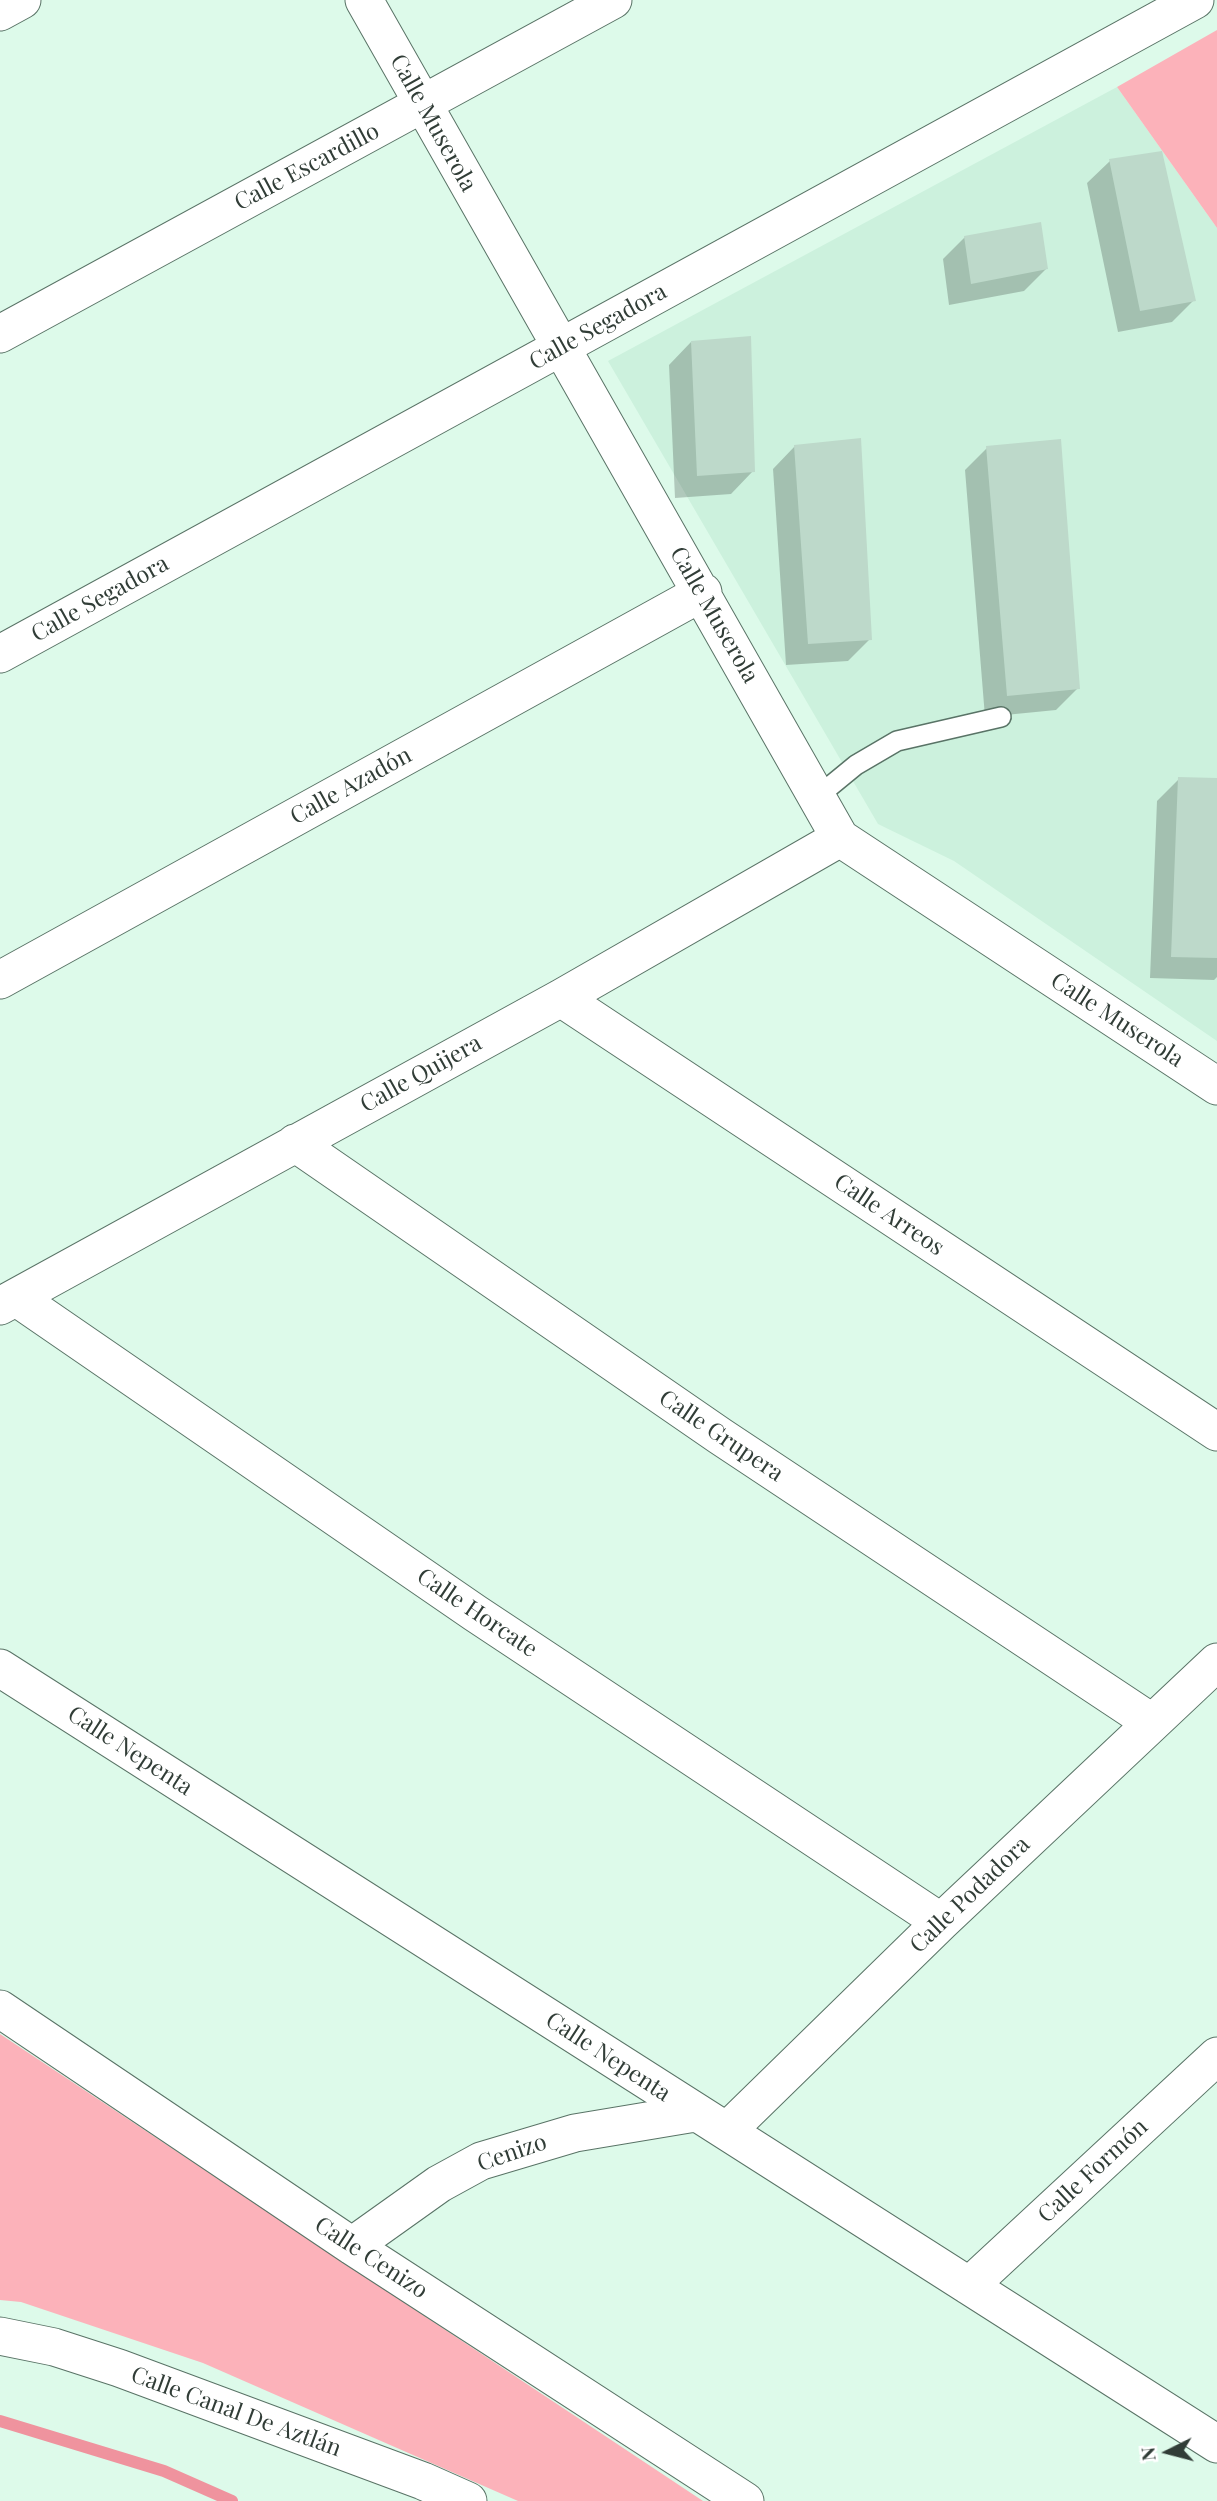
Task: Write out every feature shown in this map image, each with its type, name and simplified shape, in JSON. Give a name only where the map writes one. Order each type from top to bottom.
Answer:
[{"type":"street","points":[[0,12],[22,0]]},
{"type":"street","name":"Calle Muserola","points":[[364,0],[560,348],[703,592],[840,838],[1217,1086]]},
{"type":"street","name":"Calle Escardillo","points":[[0,334],[613,0]]},
{"type":"street","name":"Calle Segadora","points":[[0,654],[1195,0]]},
{"type":"street","name":"Calle Azadón","points":[[0,980],[703,592]]},
{"type":"street","name":"Calle Quijera","points":[[8,1302],[561,998],[840,838]]},
{"type":"street","name":"Calle Arreos","points":[[561,998],[1217,1432]]},
{"type":"street","name":"Calle Grupera","points":[[295,1143],[720,1436],[1151,1722]]},
{"type":"street","name":"Calle Horcate","points":[[8,1302],[941,1922]]},
{"type":"street","name":"Calle Podadora","points":[[727,2131],[941,1922],[1217,1662]]},
{"type":"street","name":"Calle Nepenta","points":[[0,1668],[1217,2443]]},
{"type":"street","name":"Calle Cenizo","points":[[0,2009],[352,2246],[745,2501]]},
{"type":"street","name":"Calle Formón","points":[[969,2286],[1217,2056]]},
{"type":"street","name":"Cenizo","points":[[352,2246],[439,2184],[481,2161],[575,2133],[695,2113]]},
{"type":"street","name":"Calle Canal De Aztlán","points":[[0,2336],[54,2347],[119,2368],[422,2481],[467,2501]]},
{"type":"lane","points":[[817,797],[856,765],[898,741],[1001,717]]},
{"type":"shaded area","points":[[1217,30],[1217,228],[1117,87]]},
{"type":"shaded area","points":[[1117,87],[1217,228],[1217,1041],[954,861],[878,824],[608,361]]},
{"type":"shaded area","points":[[0,2034],[703,2501],[518,2501],[203,2363],[21,2302],[0,2300]]},
{"type":"building","points":[[1162,151],[1196,301],[1140,311],[1109,159]]},
{"type":"building","points":[[1041,222],[1048,269],[971,284],[964,236]]},
{"type":"building","points":[[751,336],[755,472],[697,476],[691,341]]},
{"type":"building","points":[[861,438],[872,640],[808,644],[794,445]]},
{"type":"building","points":[[1061,439],[1080,689],[1007,696],[986,446]]},
{"type":"building","points":[[1178,777],[1217,778],[1217,958],[1171,957]]},
{"type":"waterway","points":[[0,2421],[164,2471],[232,2501]]}]
